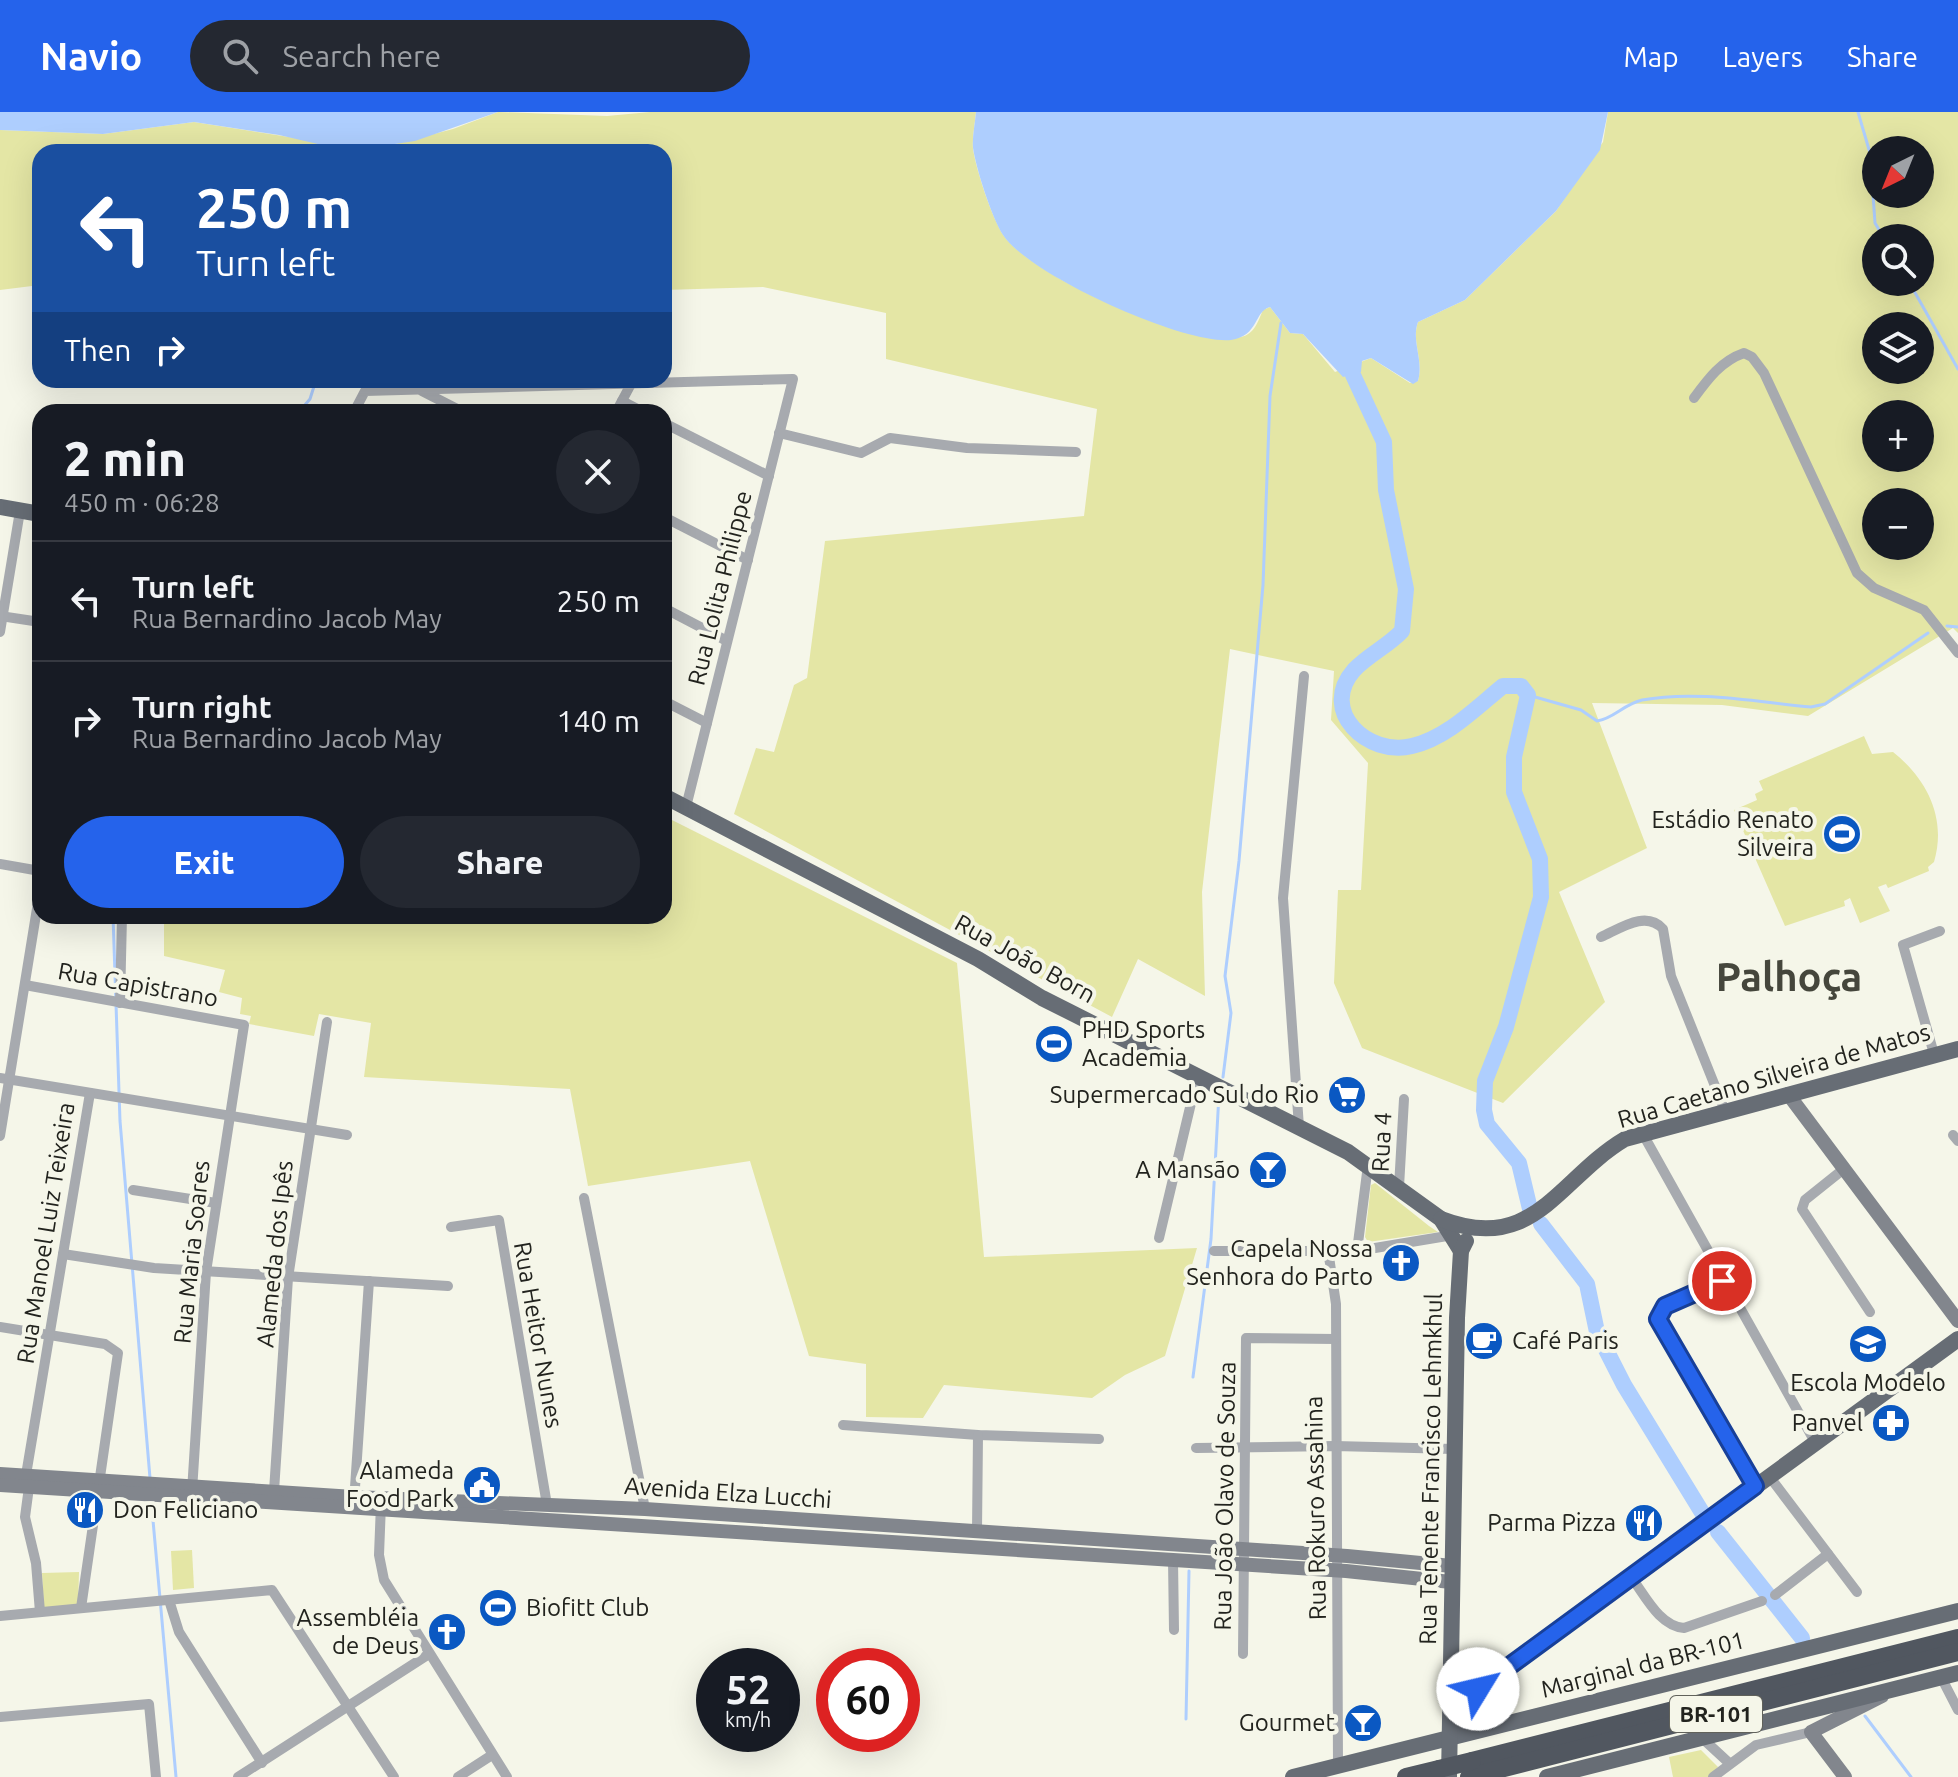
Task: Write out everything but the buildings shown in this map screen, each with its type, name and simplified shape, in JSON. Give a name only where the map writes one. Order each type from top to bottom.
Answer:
[{"type":"highway","name":"BR-101","points":[[1472,1771],[1958,1638]]},
{"type":"highway","name":"BR-101","points":[[1406,1777],[1446,1768],[1472,1771],[1958,1652]]},
{"type":"main road","points":[[0,507],[32,513]]},
{"type":"main road","name":"Rua João Born","points":[[672,800],[1197,1078],[1299,1127],[1368,1165],[1441,1219]]},
{"type":"main road","name":"Rua Caetano Silveira de Matos","points":[[1441,1219],[1477,1228],[1508,1227],[1536,1213],[1604,1152],[1625,1139],[1958,1049]]},
{"type":"main road","points":[[1788,1094],[1958,1321]]},
{"type":"main road","name":"Rua Tenente Francisco Lehmkhul","points":[[1441,1219],[1461,1251],[1454,1449],[1450,1732],[1446,1768]]},
{"type":"main road","points":[[1461,1251],[1477,1228]]},
{"type":"main road","points":[[1450,1732],[1478,1689],[1958,1339]]},
{"type":"main road","name":"Avenida Elza Lucchi","points":[[0,1474],[28,1481],[769,1534],[1173,1560],[1244,1557]]},
{"type":"main road","name":"Avenida Elza Lucchi","points":[[0,1485],[28,1481]]},
{"type":"main road","name":"Avenida Elza Lucchi","points":[[192,1492],[274,1491],[354,1502]]},
{"type":"main road","name":"Avenida Elza Lucchi","points":[[381,1504],[547,1505],[769,1517],[977,1531],[1452,1574]]},
{"type":"main road","points":[[769,1517],[769,1534]]},
{"type":"main road","name":"Marginal da BR-101","points":[[1293,1777],[1430,1742],[1450,1732],[1958,1611]]},
{"type":"main road","points":[[1547,1777],[1950,1675]]},
{"type":"main road","points":[[1451,1676],[1465,1688],[1478,1689]]},
{"type":"main road","points":[[1845,1777],[1811,1732],[1893,1690]]},
{"type":"main road","points":[[1430,1742],[1446,1768]]},
{"type":"street","points":[[1694,398],[1724,364],[1744,353],[1752,357],[1764,373],[1825,499],[1852,565],[1874,588],[1924,610],[1958,653]]},
{"type":"street","name":"Rua Lolita Philippe","points":[[672,383],[793,379],[686,807]]},
{"type":"street","points":[[358,404],[365,391],[490,388]]},
{"type":"street","points":[[620,404],[629,388]]},
{"type":"street","points":[[420,390],[447,404]]},
{"type":"street","points":[[622,401],[628,404]]},
{"type":"street","points":[[672,427],[769,476]]},
{"type":"street","points":[[779,433],[861,453],[890,438],[967,448],[1076,452]]},
{"type":"street","points":[[0,632],[20,511]]},
{"type":"street","points":[[672,521],[748,560]]},
{"type":"street","points":[[672,612],[727,641]]},
{"type":"street","points":[[1,616],[32,621]]},
{"type":"street","points":[[1299,1127],[1283,898],[1304,676]]},
{"type":"street","points":[[672,705],[707,723]]},
{"type":"street","points":[[0,864],[32,870]]},
{"type":"street","points":[[1601,937],[1644,919],[1652,919],[1663,929],[1671,976],[1725,1111]]},
{"type":"street","points":[[0,1136],[5,1079],[35,924]]},
{"type":"street","points":[[115,1002],[121,924]]},
{"type":"street","points":[[1934,1054],[1903,945],[1940,931]]},
{"type":"street","name":"Rua Capistrano","points":[[25,985],[244,1025]]},
{"type":"street","name":"Alameda dos Ipês","points":[[274,1491],[288,1278],[327,1022]]},
{"type":"street","name":"Rua Maria Soares","points":[[192,1492],[206,1272],[244,1025]]},
{"type":"street","points":[[1159,1238],[1197,1078]]},
{"type":"street","points":[[5,1079],[347,1135]]},
{"type":"street","name":"Rua Manoel Luiz Teixeira","points":[[40,1612],[36,1563],[25,1517],[28,1481],[90,1093]]},
{"type":"street","name":"Rua 4","points":[[1399,1187],[1404,1099]]},
{"type":"street","points":[[1644,1136],[1722,1281],[1815,1442]]},
{"type":"street","points":[[1357,1251],[1368,1165]]},
{"type":"street","points":[[1845,1168],[1805,1200],[1802,1209],[1870,1312]]},
{"type":"street","points":[[133,1190],[216,1203]]},
{"type":"street","points":[[584,1198],[645,1509]]},
{"type":"street","name":"Rua Heitor Nunes","points":[[451,1227],[499,1220],[547,1505]]},
{"type":"street","points":[[1214,1251],[1357,1251],[1453,1235]]},
{"type":"street","name":"Rua Rokuro Assahina","points":[[1328,1250],[1336,1304],[1338,1766]]},
{"type":"street","points":[[63,1254],[137,1267],[448,1286]]},
{"type":"street","points":[[354,1502],[369,1281]]},
{"type":"street","points":[[1722,1281],[1665,1306],[1658,1319],[1755,1486]]},
{"type":"street","points":[[0,1327],[115,1349],[119,1358],[81,1608]]},
{"type":"street","name":"Rua João Olavo de Souza","points":[[1243,1654],[1246,1338],[1335,1339]]},
{"type":"street","points":[[843,1425],[978,1435],[1099,1439]]},
{"type":"street","points":[[977,1531],[978,1435]]},
{"type":"street","points":[[1196,1448],[1335,1446],[1454,1449]]},
{"type":"street","points":[[1769,1476],[1857,1592]]},
{"type":"street","points":[[381,1504],[379,1555],[384,1580],[507,1777]]},
{"type":"street","points":[[1775,1595],[1828,1554]]},
{"type":"street","points":[[1173,1560],[1174,1630]]},
{"type":"street","points":[[1631,1577],[1665,1621],[1674,1627],[1684,1628],[1762,1601]]},
{"type":"street","points":[[0,1616],[272,1590],[394,1777]]},
{"type":"street","points":[[163,1600],[179,1632],[262,1763]]},
{"type":"street","points":[[238,1777],[429,1654]]},
{"type":"street","points":[[1950,1675],[1958,1710]]},
{"type":"street","points":[[0,1717],[149,1704],[156,1777]]},
{"type":"street","points":[[1713,1777],[1728,1762],[1756,1745],[1811,1732]]},
{"type":"street","points":[[1702,1738],[1728,1762]]},
{"type":"street","points":[[458,1777],[492,1755]]},
{"type":"green space","points":[[498,112],[607,116],[650,112],[976,112],[973,149],[995,218],[1004,236],[1046,270],[1078,289],[1152,321],[1218,338],[1241,337],[1250,333],[1263,310],[1270,307],[1290,333],[1303,334],[1335,372],[1371,358],[1410,383],[1418,381],[1420,366],[1416,336],[1418,322],[1465,300],[1556,211],[1603,142],[1608,112],[1958,112],[1958,633],[1953,628],[1808,716],[1722,705],[1592,703],[1647,848],[1559,892],[1605,1002],[1503,1103],[1362,1048],[1334,983],[1338,890],[1361,890],[1368,763],[1331,720],[1334,671],[1230,649],[1202,892],[1205,996],[1138,959],[1112,1017],[734,814],[756,748],[774,752],[794,685],[807,678],[825,541],[1084,516],[1097,409],[886,359],[886,313],[763,287],[672,290],[672,144],[395,144],[453,129]]},
{"type":"green space","points":[[194,122],[334,144],[32,144],[32,286],[0,290],[0,130],[103,134]]},
{"type":"green space","name":"Estádio Renato Silveira","points":[[1864,736],[1872,754],[1893,752],[1916,774],[1924,787],[1936,815],[1938,830],[1934,862],[1928,867],[1929,871],[1888,888],[1886,884],[1878,887],[1890,911],[1860,923],[1850,898],[1844,901],[1845,906],[1785,926],[1734,810],[1757,800],[1755,794],[1763,790],[1759,781]]},
{"type":"green space","points":[[672,820],[957,963],[984,1257],[1197,1248],[1165,1356],[1125,1375],[1092,1398],[944,1385],[923,1418],[866,1417],[866,1364],[809,1356],[750,1161],[588,1186],[570,1089],[364,1077],[371,1023],[319,1014],[314,1036],[249,1024],[251,1016],[240,1014],[242,998],[219,992],[225,970],[164,956],[164,924],[672,924]]},
{"type":"green space","points":[[1375,1183],[1438,1232],[1368,1242],[1365,1237],[1371,1185]]},
{"type":"green space","points":[[192,1550],[194,1588],[173,1590],[171,1551]]},
{"type":"green space","points":[[79,1572],[78,1608],[44,1609],[42,1573]]},
{"type":"green space","points":[[1701,1750],[1718,1767],[1708,1777],[1673,1777],[1669,1757]]},
{"type":"water","points":[[0,112],[498,112],[415,141],[395,144],[318,144],[194,122],[103,134],[0,130]]},
{"type":"water","points":[[976,112],[1608,112],[1600,150],[1556,211],[1465,300],[1418,322],[1416,336],[1420,366],[1418,381],[1413,384],[1371,358],[1362,361],[1361,372],[1343,377],[1303,334],[1290,333],[1270,307],[1240,338],[1209,339],[1145,320],[1043,269],[1018,251],[1003,235],[994,217],[973,148]]},
{"type":"waterway","points":[[1858,112],[1870,153],[1876,224]]},
{"type":"waterway","points":[[1917,296],[1958,369]]},
{"type":"waterway","points":[[1223,1077],[1231,1013],[1225,976],[1239,861],[1263,585],[1270,396],[1281,323]]},
{"type":"waterway","points":[[1353,375],[1384,442],[1386,490],[1406,589],[1402,631],[1354,670],[1344,685],[1342,701],[1345,715],[1353,728],[1365,738],[1395,748],[1412,746],[1437,736],[1472,713],[1503,686],[1521,686],[1528,695],[1514,757],[1514,792],[1540,859],[1541,897],[1506,1027],[1485,1081],[1484,1110],[1487,1124],[1519,1163],[1530,1209]]},
{"type":"waterway","points":[[306,404],[313,388]]},
{"type":"waterway","points":[[1947,626],[1958,627]]},
{"type":"waterway","points":[[1528,695],[1581,710],[1597,721],[1636,702],[1663,697],[1726,698],[1811,707],[1825,704],[1928,633]]},
{"type":"waterway","points":[[113,924],[120,1121],[150,1478]]},
{"type":"waterway","points":[[1193,1377],[1211,1239],[1219,1094]]},
{"type":"waterway","points":[[1541,1224],[1587,1284],[1597,1332],[1624,1385],[1703,1514]]},
{"type":"waterway","points":[[151,1498],[176,1777]]},
{"type":"waterway","points":[[1718,1532],[1802,1638]]},
{"type":"waterway","points":[[1186,1719],[1189,1571]]},
{"type":"waterway","points":[[1865,1716],[1911,1777]]},
{"type":"place","name":"Estádio Renato Silveira","points":[[1842,834]]},
{"type":"place","name":"PHD Sports Academia","points":[[1054,1044]]},
{"type":"place","name":"Supermercado Sul do Rio","points":[[1347,1095]]},
{"type":"place","name":"A Mansão","points":[[1268,1170]]},
{"type":"place","name":"Capela Nossa Senhora do Parto","points":[[1401,1263]]},
{"type":"place","name":"Café Paris","points":[[1484,1341]]},
{"type":"place","name":"Escola Modelo","points":[[1868,1344]]},
{"type":"place","name":"Panvel","points":[[1891,1423]]},
{"type":"place","name":"Alameda Food Park","points":[[482,1485]]},
{"type":"place","name":"Don Feliciano","points":[[85,1510]]},
{"type":"place","name":"Parma Pizza","points":[[1644,1523]]},
{"type":"place","name":"Biofitt Club","points":[[498,1608]]},
{"type":"place","name":"Assembléia de Deus","points":[[447,1632]]},
{"type":"place","name":"Gourmet","points":[[1363,1723]]},
{"type":"district","name":"Palhoça","points":[[1789,977]]},
{"type":"route","points":[[1478,1689],[1755,1486],[1658,1319],[1665,1306],[1722,1281]]}]
